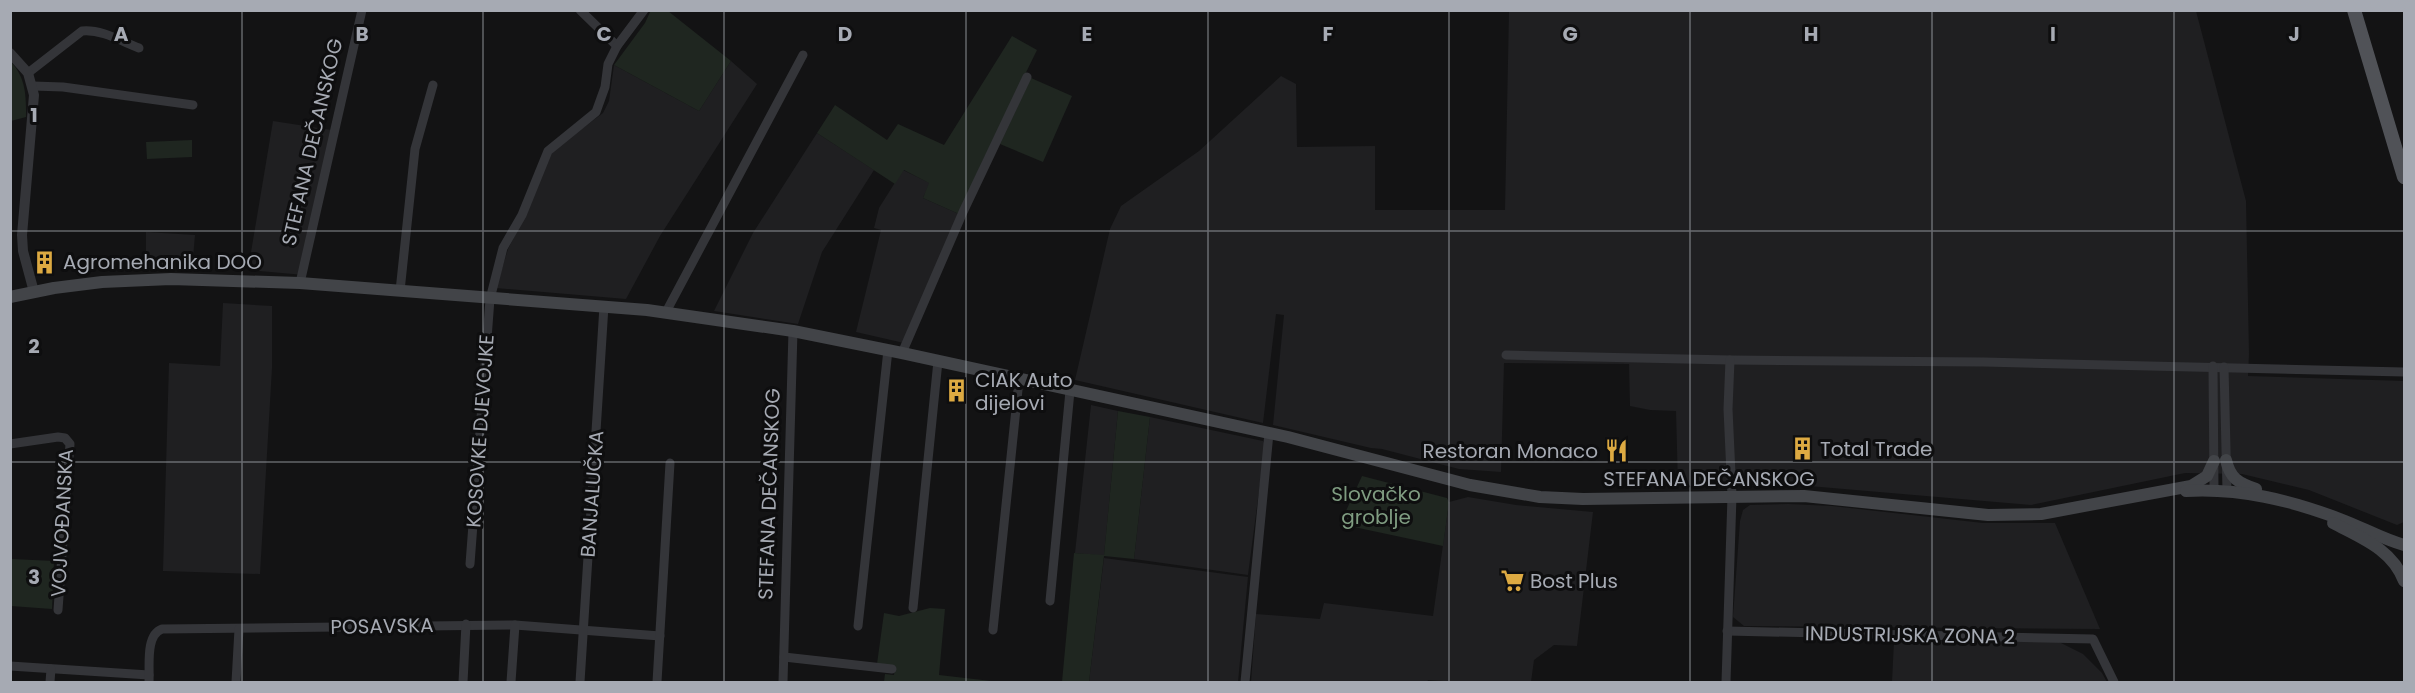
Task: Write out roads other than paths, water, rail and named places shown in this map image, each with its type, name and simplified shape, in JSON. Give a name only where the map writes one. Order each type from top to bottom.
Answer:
[{"type":"main road","points":[[2354,10],[2404,177]]},
{"type":"main road","name":"STEFANA DEČANSKOG","points":[[10,297],[102,282],[161,279],[300,282],[666,312],[793,331],[888,350],[1336,448],[1470,485],[1540,497],[1583,499],[1732,496],[1842,498],[1988,515],[2041,514],[2155,494]]},
{"type":"main road","points":[[2155,494],[2192,486],[2202,481],[2220,460],[2239,483],[2290,503]]},
{"type":"main road","points":[[2155,494],[2214,489],[2290,503],[2341,519],[2404,546]]},
{"type":"main road","points":[[2306,507],[2386,554],[2400,570],[2404,581]]},
{"type":"street","name":"STEFANA DEČANSKOG","points":[[300,282],[362,10]]},
{"type":"street","points":[[580,10],[617,46]]},
{"type":"street","name":"KOSOVKE DJEVOJKE","points":[[470,564],[490,299],[503,248],[522,215],[548,151],[596,112],[605,87],[608,64],[617,46],[644,10]]},
{"type":"street","points":[[28,73],[82,31],[89,30],[139,48]]},
{"type":"street","points":[[10,53],[28,73],[33,86],[34,105],[22,236],[34,292]]},
{"type":"street","points":[[666,312],[803,55]]},
{"type":"street","points":[[902,353],[963,212],[1027,77]]},
{"type":"street","points":[[400,291],[416,149],[433,85]]},
{"type":"street","points":[[33,86],[63,87],[193,105]]},
{"type":"street","name":"BANJALUČKA","points":[[580,682],[604,306]]},
{"type":"street","name":"STEFANA DEČANSKOG","points":[[783,682],[793,331]]},
{"type":"street","points":[[858,626],[888,350]]},
{"type":"street","points":[[1506,355],[1984,362],[2404,372]]},
{"type":"street","points":[[1726,682],[1732,496],[1728,409],[1730,360]]},
{"type":"street","points":[[913,608],[938,361]]},
{"type":"street","points":[[2214,489],[2220,460],[2218,367]]},
{"type":"street","points":[[993,630],[1019,380]]},
{"type":"street","points":[[1050,601],[1070,391]]},
{"type":"street","points":[[1245,682],[1269,433]]},
{"type":"street","name":"VOJVOĐANSKA","points":[[10,444],[58,437],[65,438],[70,444],[58,610]]},
{"type":"street","points":[[2220,460],[2228,491]]},
{"type":"street","points":[[657,682],[670,463]]},
{"type":"street","points":[[463,682],[466,624]]},
{"type":"street","name":"POSAVSKA","points":[[149,679],[151,638],[156,631],[162,629],[466,624],[584,629],[660,636]]},
{"type":"street","points":[[511,682],[515,625]]},
{"type":"street","points":[[236,682],[239,629]]},
{"type":"street","name":"INDUSTRIJSKA ZONA 2","points":[[1727,632],[2093,639],[2115,682]]},
{"type":"street","points":[[784,657],[892,669]]},
{"type":"street","points":[[10,666],[149,679]]},
{"type":"street","points":[[50,682],[51,669]]},
{"type":"place","name":"Agromehanika DOO","points":[[45,262]]},
{"type":"place","name":"CIAK Auto dijelovi","points":[[957,391]]},
{"type":"place","name":"Total Trade","points":[[1802,449]]},
{"type":"place","name":"Restoran Monaco","points":[[1616,451]]},
{"type":"place","name":"Bost Plus","points":[[1512,581]]},
{"type":"park label","name":"Slovačko groblje","points":[[1376,506]]}]
